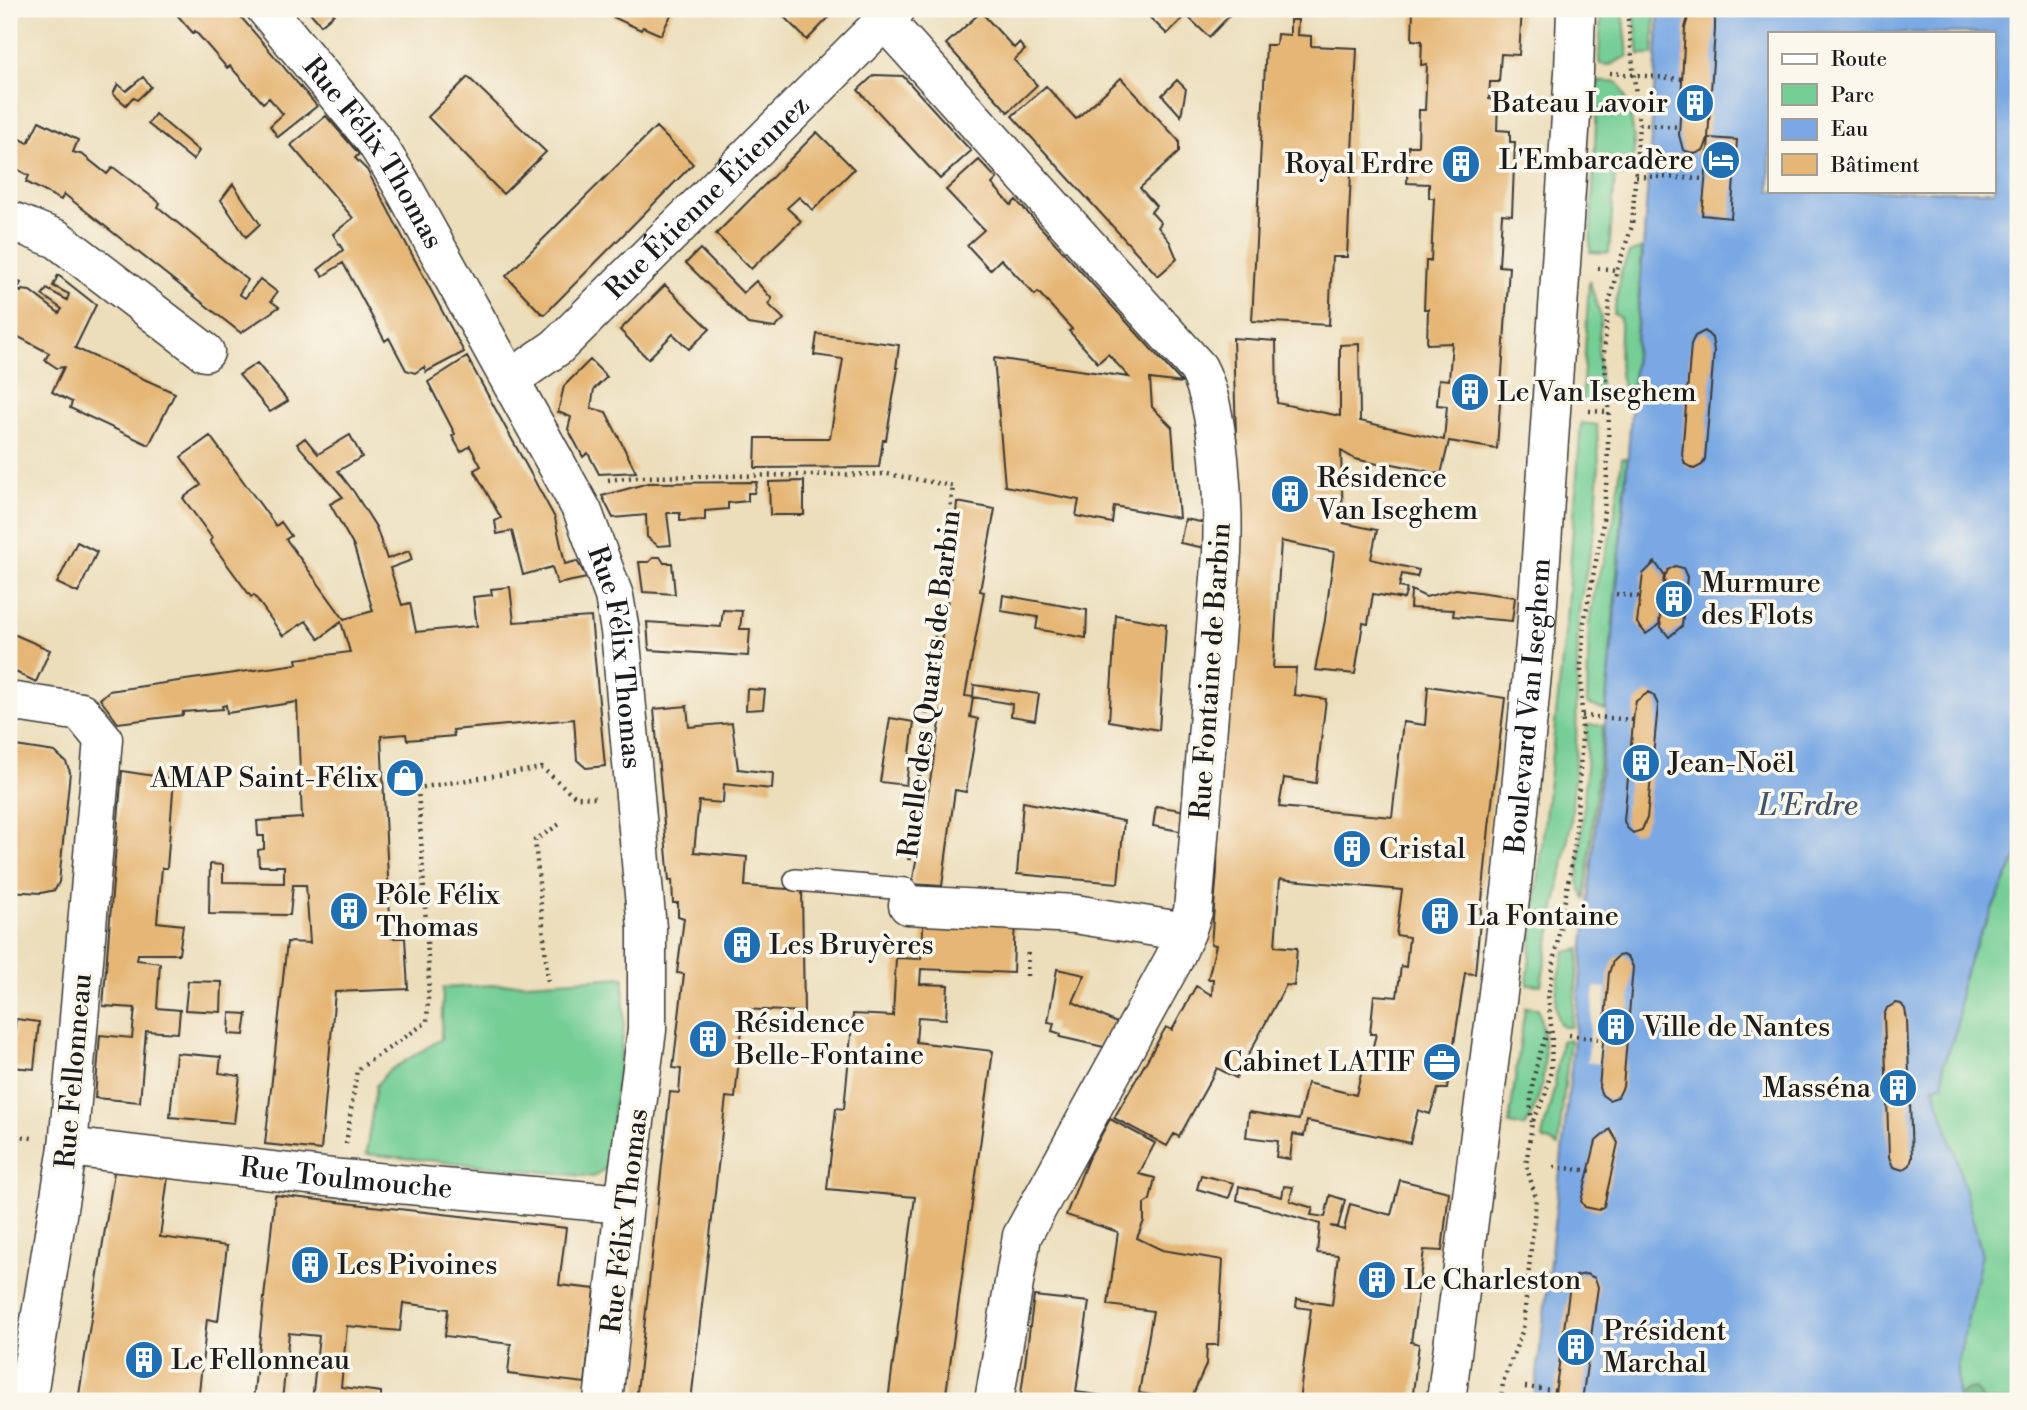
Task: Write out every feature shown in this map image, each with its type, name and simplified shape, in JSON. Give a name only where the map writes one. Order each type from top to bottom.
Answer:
[{"type":"street","name":"Rue Félix Thomas","points":[[266,9],[376,141],[583,512],[614,596],[645,915],[647,1030],[624,1204],[603,1401]]},
{"type":"street","name":"Boulevard Van Iseghem","points":[[1446,1401],[1512,883],[1536,632],[1576,9]]},
{"type":"street","name":"Rue Étienne Étiennez","points":[[511,379],[557,347],[890,14]]},
{"type":"street","name":"Rue Fontaine de Barbin","points":[[890,14],[1189,358],[1206,382],[1214,425],[1223,534],[1192,911],[1186,932],[1022,1236],[994,1401]]},
{"type":"street","points":[[9,220],[57,239],[205,352]]},
{"type":"street","name":"Rue Fellonneau","points":[[9,701],[81,712],[103,739],[68,1147],[27,1401]]},
{"type":"street","points":[[907,897],[1075,914],[1186,932]]},
{"type":"street","name":"Rue Toulmouche","points":[[68,1147],[342,1179],[624,1204]]},
{"type":"lane","points":[[795,880],[907,897]]},
{"type":"path","points":[[1532,1123],[1545,1097],[1551,1070],[1548,996],[1575,843],[1584,622],[1602,531],[1609,412],[1604,353],[1609,303],[1632,226],[1639,124],[1627,9]]},
{"type":"path","points":[[1599,72],[1682,79]]},
{"type":"path","points":[[1639,124],[1679,127]]},
{"type":"path","points":[[1636,176],[1705,179]]},
{"type":"path","points":[[1590,268],[1617,270]]},
{"type":"path","points":[[1624,400],[1688,403]]},
{"type":"path","points":[[1582,411],[1609,412]]},
{"type":"path","name":"Ruelle des Quarts de Barbin","points":[[568,486],[636,477],[887,474],[953,486],[907,897]]},
{"type":"path","points":[[1616,594],[1641,597]]},
{"type":"path","points":[[1582,716],[1635,720]]},
{"type":"path","points":[[342,1179],[357,1070],[426,1022],[429,974],[418,789],[542,768],[576,797],[608,799]]},
{"type":"path","points":[[548,981],[535,840],[563,822]]},
{"type":"path","points":[[1501,1401],[1503,1382],[1523,1329],[1536,1198],[1526,1165],[1532,1123],[1530,1109],[1541,1046],[1550,1027]]},
{"type":"path","points":[[1569,1035],[1598,1039]]},
{"type":"path","points":[[9,1181],[12,1135]]},
{"type":"path","points":[[1554,1167],[1592,1171]]},
{"type":"path","points":[[1525,1387],[1557,1391]]},
{"type":"green space","points":[[1601,9],[1623,9],[1628,56],[1610,65],[1600,64],[1599,61]]},
{"type":"green space","points":[[1634,9],[1655,9],[1653,55],[1639,55]]},
{"type":"green space","points":[[1598,82],[1617,82],[1622,89],[1630,114],[1634,143],[1632,168],[1628,176],[1615,176],[1609,253],[1590,252]]},
{"type":"green space","points":[[1642,248],[1632,391],[1623,387],[1621,379],[1620,318],[1614,314],[1621,272],[1629,253]]},
{"type":"green space","points":[[1589,280],[1601,317],[1598,348],[1601,397],[1595,403],[1582,402]]},
{"type":"green space","points":[[1581,423],[1597,425],[1599,465],[1595,528],[1578,625],[1576,751],[1571,823],[1541,985],[1527,984],[1565,632]]},
{"type":"green space","points":[[1622,458],[1627,458],[1605,710],[1587,704],[1589,624],[1595,588],[1613,527]]},
{"type":"green space","points":[[1587,725],[1603,725],[1585,900],[1578,882]]},
{"type":"green space","points":[[2018,854],[2018,1401],[1958,1401],[1934,1086],[1944,1084],[1943,1066],[1958,1024],[1960,988],[1971,954]]},
{"type":"green space","points":[[1580,949],[1571,1027],[1563,1027],[1556,1013],[1556,1003],[1564,952]]},
{"type":"green space","points":[[624,977],[624,1026],[607,1167],[594,1177],[366,1154],[376,1086],[387,1072],[441,1039],[443,988]]},
{"type":"green space","points":[[1525,1007],[1538,1008],[1545,1054],[1538,1099],[1525,1127],[1509,1124]]},
{"type":"green space","points":[[1568,1039],[1558,1146],[1543,1139],[1543,1133],[1554,1089],[1561,1041]]},
{"type":"green space","points":[[1975,1389],[1983,1401],[1952,1401],[1967,1390]]},
{"type":"water","name":"L'Erdre","points":[[1659,9],[2018,9],[2018,854],[1971,954],[1960,988],[1958,1024],[1943,1066],[1944,1084],[1934,1087],[1982,1254],[1957,1367],[1958,1401],[1534,1401],[1604,742]]},
{"type":"pier","points":[[1595,987],[1606,988],[1600,1064],[1587,1062]]},
{"type":"building","points":[[172,9],[234,9],[317,106],[278,137],[270,126],[283,114],[269,98],[263,103]]},
{"type":"building","points":[[307,9],[330,9],[334,14],[321,25]]},
{"type":"building","points":[[616,9],[674,9],[661,35],[643,27],[641,30],[613,17]]},
{"type":"building","points":[[837,9],[807,40],[778,11]]},
{"type":"building","points":[[1141,9],[1235,10],[1209,37],[1186,15],[1167,34]]},
{"type":"building","points":[[1413,9],[1522,9],[1519,55],[1501,54],[1499,82],[1490,82],[1489,99],[1498,101],[1497,130],[1510,131],[1510,142],[1515,142],[1512,215],[1502,214],[1499,266],[1509,267],[1497,449],[1449,441],[1441,474],[1355,459],[1341,451],[1343,523],[1377,530],[1371,559],[1419,570],[1417,577],[1402,574],[1399,587],[1407,589],[1404,599],[1373,594],[1368,624],[1363,623],[1355,674],[1315,670],[1334,552],[1281,541],[1273,668],[1296,668],[1294,695],[1326,699],[1316,783],[1284,778],[1279,807],[1392,817],[1403,722],[1425,725],[1428,686],[1505,698],[1475,974],[1465,973],[1447,1089],[1438,1089],[1430,1114],[1418,1110],[1410,1143],[1307,1121],[1304,1136],[1293,1134],[1290,1159],[1276,1157],[1278,1141],[1246,1137],[1249,1112],[1299,1120],[1307,1083],[1356,1095],[1367,1049],[1372,1050],[1376,1034],[1370,1034],[1374,995],[1397,997],[1401,966],[1406,967],[1409,937],[1396,935],[1402,890],[1280,879],[1275,946],[1297,948],[1294,986],[1286,985],[1236,1078],[1217,1068],[1179,1137],[1174,1134],[1167,1146],[1114,1118],[1166,1027],[1172,1030],[1196,986],[1212,995],[1213,979],[1208,979],[1216,945],[1211,944],[1217,871],[1218,802],[1239,532],[1233,338],[1276,341],[1277,403],[1340,416],[1340,345],[1359,344],[1360,421],[1444,440],[1447,406],[1437,405],[1439,379],[1449,380],[1452,343],[1427,344],[1428,309],[1424,309],[1426,261],[1431,261],[1434,198],[1429,198],[1429,184],[1407,183],[1408,146],[1418,146],[1419,110],[1425,110],[1427,64],[1421,65],[1422,41],[1412,40]]},
{"type":"building","name":"Bateau Lavoir","points":[[1696,9],[1710,9],[1715,20],[1715,29],[1708,138],[1704,150],[1695,154],[1683,150],[1679,135],[1685,28],[1689,14]]},
{"type":"building","points":[[981,12],[1014,48],[1019,43],[1025,50],[1014,60],[1037,85],[1008,112],[946,44]]},
{"type":"building","points":[[1290,20],[1298,20],[1297,35],[1311,36],[1311,46],[1357,48],[1347,257],[1332,257],[1329,325],[1252,321],[1266,45],[1276,45],[1277,34],[1290,35]]},
{"type":"building","points":[[874,75],[903,76],[971,151],[940,179],[858,90]]},
{"type":"building","points":[[143,77],[151,87],[137,100],[133,97],[126,105],[113,94],[118,84],[126,91]]},
{"type":"building","points":[[468,77],[546,152],[503,194],[428,117]]},
{"type":"building","points":[[1121,78],[1179,141],[1179,152],[1140,188],[1156,206],[1151,212],[1161,223],[1158,227],[1170,242],[1177,259],[1158,276],[1012,116],[1046,86],[1076,119]]},
{"type":"building","points":[[1177,80],[1186,89],[1181,116],[1162,95]]},
{"type":"building","points":[[155,114],[199,151],[193,160],[148,124]]},
{"type":"building","points":[[326,116],[359,154],[355,158],[367,170],[464,352],[426,372],[424,367],[415,373],[406,370],[389,338],[385,341],[343,263],[323,276],[318,270],[343,250],[333,234],[353,218],[291,145]]},
{"type":"building","points":[[39,121],[78,140],[73,152],[83,155],[107,174],[113,167],[160,203],[158,207],[248,280],[239,294],[245,298],[260,279],[277,292],[271,301],[279,307],[241,333],[64,194],[61,200],[26,182],[29,176],[15,168],[9,181],[9,133],[28,143]]},
{"type":"building","points":[[656,127],[693,164],[545,314],[541,313],[506,276]]},
{"type":"building","points":[[817,132],[854,169],[813,210],[799,197],[787,208],[801,221],[751,269],[716,234]]},
{"type":"building","name":"L'Embarcadère","points":[[1709,138],[1737,140],[1731,218],[1702,215]]},
{"type":"building","points":[[979,160],[997,179],[992,184],[1011,205],[1016,200],[1182,383],[1150,379],[1152,407],[1172,427],[1179,518],[1114,506],[1112,523],[1076,516],[1079,500],[1005,486],[994,358],[1129,377],[1108,354],[1098,363],[1038,292],[1035,295],[1001,259],[990,270],[967,245],[984,230],[946,190]]},
{"type":"building","points":[[233,184],[260,224],[246,237],[221,200]]},
{"type":"building","points":[[700,249],[743,293],[756,281],[772,299],[768,304],[784,319],[775,328],[748,324],[686,263]]},
{"type":"building","points":[[58,275],[96,305],[75,348],[175,393],[149,445],[70,408],[72,402],[52,392],[64,367],[57,368],[45,360],[49,353],[9,332],[9,277],[21,283],[17,290],[30,291],[59,313],[62,309],[42,295],[47,289],[67,300],[69,294],[53,286]]},
{"type":"building","points":[[665,285],[710,329],[689,349],[673,334],[648,359],[620,330]]},
{"type":"building","points":[[1705,331],[1712,338],[1714,351],[1705,459],[1702,465],[1694,469],[1685,464],[1682,455],[1691,344],[1695,336]]},
{"type":"building","points":[[817,334],[899,345],[898,368],[879,467],[755,468],[756,438],[830,438],[843,359],[814,355]]},
{"type":"building","points":[[467,357],[555,518],[565,564],[577,561],[587,578],[557,584],[552,567],[523,575],[512,531],[497,534],[495,521],[501,518],[474,470],[481,466],[470,446],[461,452],[452,436],[455,434],[428,382]]},
{"type":"building","points":[[590,360],[607,377],[594,389],[591,408],[606,412],[636,472],[599,474],[588,453],[583,457],[568,429],[571,417],[558,412],[564,386]]},
{"type":"building","points":[[257,363],[288,401],[270,412],[239,375]]},
{"type":"building","points":[[350,435],[362,457],[338,471],[376,527],[387,559],[409,551],[412,560],[390,568],[402,605],[410,603],[416,632],[477,626],[473,597],[492,595],[491,589],[510,587],[514,622],[591,617],[605,766],[586,768],[577,760],[574,719],[453,730],[454,736],[407,740],[406,734],[381,736],[391,938],[405,938],[408,989],[335,992],[321,1150],[265,1144],[287,942],[310,943],[306,885],[293,885],[290,915],[209,914],[210,864],[223,865],[223,882],[284,883],[284,866],[259,866],[258,850],[264,849],[264,836],[258,836],[257,821],[302,818],[297,702],[227,713],[226,705],[222,706],[223,709],[183,712],[183,715],[118,723],[100,699],[109,691],[297,664],[296,659],[350,652],[341,622],[319,639],[306,621],[283,636],[210,541],[212,538],[183,498],[201,485],[181,457],[210,436],[276,526],[281,522],[291,536],[286,539],[344,619],[373,611],[354,547],[330,504],[343,497],[297,444],[305,438],[318,454]]},
{"type":"building","points":[[804,481],[804,515],[770,515],[769,482]]},
{"type":"building","points":[[757,482],[754,493],[748,493],[748,501],[728,503],[728,509],[705,511],[705,520],[680,521],[680,513],[667,513],[671,545],[658,546],[647,537],[646,515],[613,518],[602,496],[648,483]]},
{"type":"building","points":[[957,502],[995,509],[980,591],[984,592],[965,696],[973,697],[970,717],[978,719],[966,792],[955,790],[942,886],[912,884],[942,712],[930,710],[950,586]]},
{"type":"building","points":[[1185,519],[1211,524],[1210,549],[1180,543]]},
{"type":"building","points":[[77,542],[97,552],[78,593],[57,583]]},
{"type":"building","points":[[654,557],[660,557],[664,563],[672,563],[675,594],[643,592],[639,562],[649,562]]},
{"type":"building","points":[[1655,562],[1664,575],[1659,625],[1646,634],[1637,623],[1643,574]]},
{"type":"building","name":"Murmure des Flots","points":[[1675,566],[1683,568],[1687,577],[1682,626],[1669,637],[1660,621],[1665,576],[1668,570]]},
{"type":"building","points":[[1456,589],[1515,597],[1512,621],[1453,616],[1454,610],[1410,608],[1411,590],[1426,597]]},
{"type":"building","points":[[1003,595],[1087,610],[1086,638],[1036,629],[1038,617],[1001,611]]},
{"type":"building","points":[[723,610],[742,611],[740,629],[750,629],[748,656],[649,650],[647,622],[721,627]]},
{"type":"building","points":[[1116,615],[1166,624],[1159,730],[1109,721]]},
{"type":"building","points":[[9,632],[50,650],[36,682],[9,669]]},
{"type":"building","points":[[974,685],[1039,694],[1035,720],[1011,716],[1012,704],[973,697]]},
{"type":"building","points":[[747,689],[765,690],[763,709],[746,710]]},
{"type":"building","name":"Jean-Noël","points":[[1649,692],[1658,705],[1647,818],[1642,830],[1633,833],[1624,821],[1634,712],[1636,701]]},
{"type":"building","points":[[687,706],[689,727],[732,723],[738,769],[773,773],[772,789],[724,784],[723,803],[699,801],[694,852],[747,857],[745,886],[802,890],[804,1012],[744,1009],[735,1098],[726,1097],[691,1401],[636,1401],[670,1092],[679,1093],[681,1069],[673,1068],[684,974],[677,973],[684,918],[678,916],[678,903],[673,903],[672,880],[669,881],[654,709]]},
{"type":"building","points":[[890,718],[914,722],[906,785],[880,782]]},
{"type":"building","points":[[9,745],[55,752],[66,762],[70,772],[59,882],[55,890],[41,893],[9,891]]},
{"type":"building","points":[[122,771],[174,779],[167,868],[162,868],[157,922],[183,925],[179,954],[138,954],[137,960],[160,963],[157,1008],[180,1010],[178,1033],[146,1031],[140,1102],[95,1098],[100,1035],[132,1038],[135,1008],[103,1006]]},
{"type":"building","points":[[1023,802],[1124,821],[1118,883],[1017,874]]},
{"type":"building","points":[[1156,806],[1187,811],[1185,832],[1153,826]]},
{"type":"building","points":[[924,915],[1015,918],[1013,973],[921,969],[920,984],[948,985],[946,1019],[918,1017],[916,1042],[993,1051],[945,1401],[888,1401],[915,1197],[827,1189],[836,1108],[844,1109],[853,1014],[893,1016],[896,958],[921,959]]},
{"type":"building","name":"Ville de Nantes","points":[[1623,955],[1629,958],[1633,967],[1623,1087],[1618,1097],[1609,1100],[1602,1095],[1599,1088],[1609,973],[1613,961]]},
{"type":"building","points":[[1057,969],[1085,975],[1073,1002],[1125,1027],[1113,1049],[1060,1037],[1061,1034],[1052,1031],[1054,1023],[1048,1022]]},
{"type":"building","points":[[188,981],[222,982],[221,1012],[185,1010]]},
{"type":"building","name":"Masséna","points":[[1896,1003],[1905,1009],[1907,1020],[1912,1158],[1910,1165],[1903,1170],[1893,1167],[1889,1157],[1884,1015],[1887,1008]]},
{"type":"building","points":[[230,1013],[247,1014],[244,1035],[229,1034]]},
{"type":"building","points":[[16,1019],[39,1022],[34,1069],[11,1067]]},
{"type":"building","points":[[176,1053],[221,1057],[219,1073],[240,1076],[234,1123],[170,1117]]},
{"type":"building","points":[[1110,1119],[1155,1143],[1139,1174],[1155,1178],[1150,1200],[1144,1204],[1144,1221],[1137,1238],[1162,1250],[1223,1260],[1218,1345],[1207,1345],[1206,1365],[1190,1401],[1139,1393],[1153,1311],[1108,1305],[1118,1232],[1066,1215],[1088,1159]]},
{"type":"building","points":[[1610,1129],[1618,1143],[1604,1206],[1599,1210],[1585,1207],[1581,1201],[1596,1141]]},
{"type":"building","points":[[114,1172],[168,1177],[160,1237],[227,1246],[218,1321],[207,1319],[198,1401],[78,1401]]},
{"type":"building","points":[[1201,1175],[1234,1183],[1229,1198],[1197,1189]]},
{"type":"building","points":[[1400,1180],[1449,1192],[1442,1251],[1424,1250],[1411,1342],[1419,1344],[1412,1401],[1299,1401],[1311,1309],[1296,1307],[1297,1299],[1332,1305],[1338,1255],[1317,1253],[1320,1224],[1237,1200],[1239,1186],[1282,1197],[1284,1186],[1293,1187],[1290,1201],[1313,1208],[1311,1215],[1325,1217],[1330,1195],[1345,1200],[1338,1227],[1330,1226],[1344,1230],[1350,1204],[1391,1215]]},
{"type":"building","points":[[275,1195],[566,1228],[559,1285],[595,1289],[585,1383],[508,1374],[511,1344],[445,1336],[448,1309],[403,1303],[400,1331],[347,1326],[341,1387],[381,1392],[381,1401],[312,1401],[319,1336],[289,1333],[282,1401],[253,1401]]},
{"type":"building","name":"Président Marchal","points":[[1586,1274],[1595,1278],[1598,1287],[1582,1401],[1554,1401],[1570,1285],[1576,1276]]},
{"type":"building","points":[[1034,1296],[1089,1302],[1076,1392],[1128,1401],[1020,1401]]},
{"type":"place","name":"Bateau Lavoir","points":[[1695,103]]},
{"type":"place","name":"L'Embarcadère","points":[[1721,160]]},
{"type":"place","name":"Royal Erdre","points":[[1461,164]]},
{"type":"place","name":"Le Van Iseghem","points":[[1470,392]]},
{"type":"place","name":"Résidence Van Iseghem","points":[[1290,494]]},
{"type":"place","name":"Murmure des Flots","points":[[1674,599]]},
{"type":"place","name":"Jean-Noël","points":[[1641,763]]},
{"type":"place","name":"AMAP Saint-Félix","points":[[405,778]]},
{"type":"place","name":"Cristal","points":[[1352,849]]},
{"type":"place","name":"Pôle Félix Thomas","points":[[349,911]]},
{"type":"place","name":"La Fontaine","points":[[1440,916]]},
{"type":"place","name":"Les Bruyères","points":[[742,945]]},
{"type":"place","name":"Ville de Nantes","points":[[1616,1027]]},
{"type":"place","name":"Résidence Belle-Fontaine","points":[[708,1039]]},
{"type":"place","name":"Cabinet LATIF","points":[[1442,1062]]},
{"type":"place","name":"Masséna","points":[[1898,1088]]},
{"type":"place","name":"Les Pivoines","points":[[310,1265]]},
{"type":"place","name":"Le Charleston","points":[[1377,1280]]},
{"type":"place","name":"Président Marchal","points":[[1576,1347]]},
{"type":"place","name":"Le Fellonneau","points":[[144,1360]]}]
